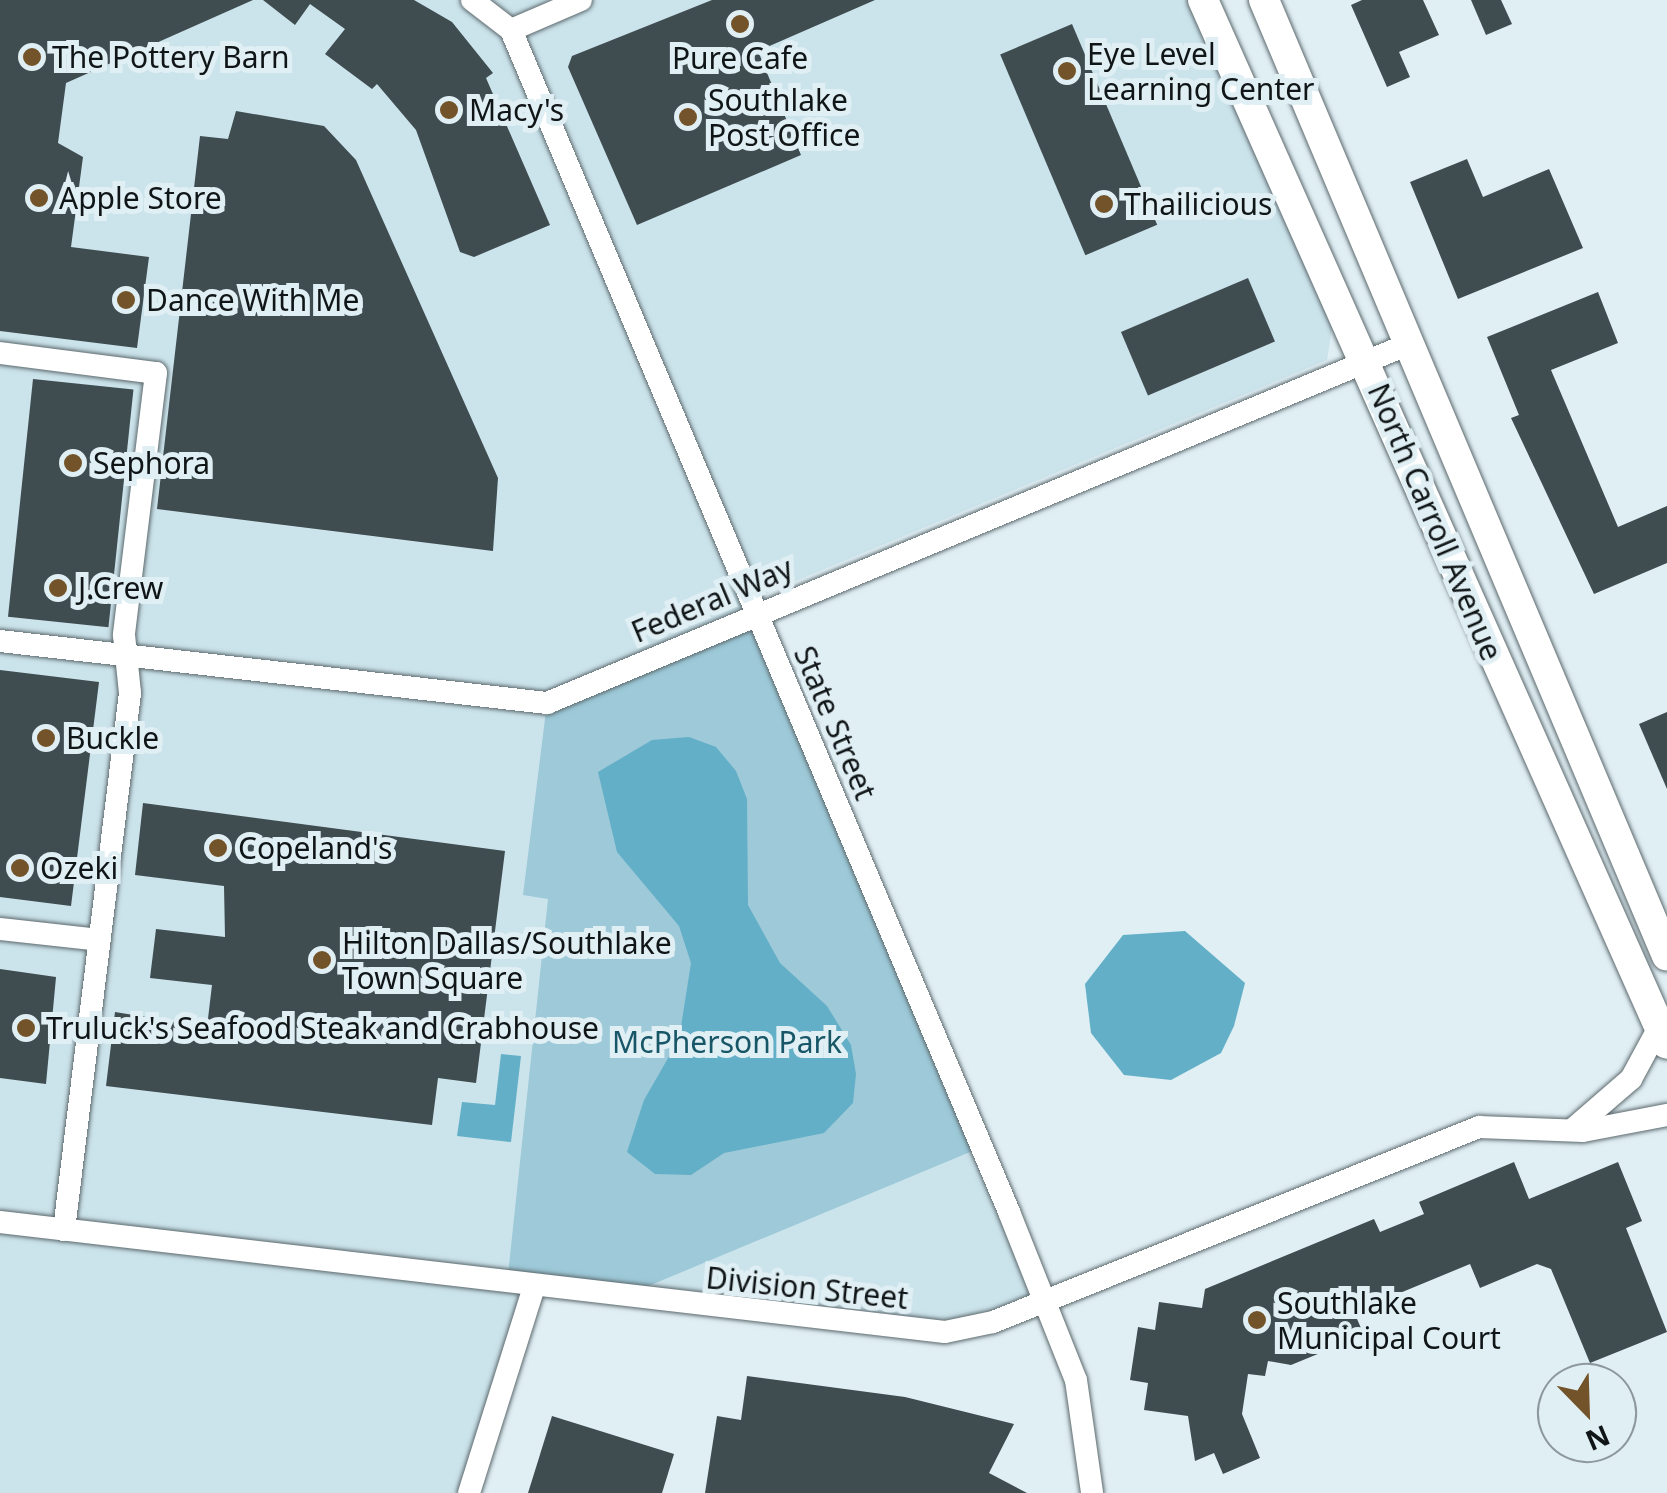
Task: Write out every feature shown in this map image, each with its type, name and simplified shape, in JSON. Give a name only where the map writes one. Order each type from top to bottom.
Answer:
[{"type":"main road","name":"North Carroll Avenue","points":[[1202,0],[1366,362],[1662,1038]]},
{"type":"main road","name":"North Carroll Avenue","points":[[1264,0],[1667,956]]},
{"type":"street","name":"State Street","points":[[472,0],[511,30],[1045,1302],[1089,1427],[1092,1493]]},
{"type":"street","points":[[511,30],[581,0]]},
{"type":"street","name":"Federal Way","points":[[0,641],[524,706],[1410,343]]},
{"type":"street","points":[[0,353],[156,373],[125,657],[130,690],[64,1230]]},
{"type":"street","points":[[0,929],[99,940]]},
{"type":"street","points":[[1573,1130],[1631,1080],[1662,1038]]},
{"type":"street","name":"Division Street","points":[[0,1222],[945,1332],[1045,1302],[1480,1127],[1573,1130],[1667,1115]]},
{"type":"street","points":[[469,1493],[534,1287]]},
{"type":"shaded area","points":[[0,0],[1191,0],[1333,322],[1327,360],[750,600],[1045,1302],[945,1332],[534,1287],[457,1493],[0,1493]]},
{"type":"shaded area","points":[[689,737],[716,747],[736,771],[747,799],[748,905],[780,963],[827,1006],[851,1045],[856,1074],[853,1103],[824,1133],[724,1153],[691,1175],[655,1174],[627,1152],[644,1100],[679,1039],[691,963],[679,926],[617,852],[598,772],[652,740]]},
{"type":"shaded area","points":[[1185,931],[1245,983],[1234,1026],[1221,1053],[1171,1080],[1124,1075],[1091,1033],[1085,984],[1123,935]]},
{"type":"shaded area","points":[[501,1054],[521,1056],[511,1142],[457,1136],[462,1102],[495,1105]]},
{"type":"green space","name":"McPherson Park","points":[[756,614],[982,1147],[622,1297],[507,1284],[548,899],[523,895],[547,703]]},
{"type":"building","points":[[0,0],[253,0],[66,83],[58,143],[83,157],[71,247],[149,257],[137,348],[0,331]]},
{"type":"building","name":"Macy's","points":[[263,0],[414,0],[452,22],[493,73],[486,78],[550,225],[474,257],[460,252],[416,130],[377,84],[372,89],[325,54],[345,29],[310,4],[295,25]]},
{"type":"building","name":"Southlake Post Office","points":[[712,0],[875,0],[758,51],[801,155],[637,225],[568,67],[572,56]]},
{"type":"building","points":[[1362,0],[1423,0],[1439,35],[1399,52],[1410,77],[1387,87],[1351,5]]},
{"type":"building","points":[[1471,0],[1501,0],[1512,24],[1486,35]]},
{"type":"building","points":[[1072,24],[1157,225],[1085,255],[1000,54]]},
{"type":"building","points":[[236,111],[324,126],[356,160],[498,478],[493,551],[157,509],[200,136],[228,139]]},
{"type":"building","points":[[1467,159],[1483,197],[1549,169],[1583,248],[1458,299],[1410,182]]},
{"type":"building","points":[[1248,278],[1275,342],[1148,395],[1121,332]]},
{"type":"building","points":[[1598,292],[1618,343],[1551,370],[1618,527],[1667,506],[1667,563],[1594,594],[1511,418],[1519,415],[1487,337]]},
{"type":"building","points":[[33,379],[133,390],[108,627],[8,617]]},
{"type":"building","points":[[0,670],[99,682],[71,906],[0,897]]},
{"type":"building","points":[[1667,712],[1667,789],[1639,724]]},
{"type":"building","name":"Hilton Dallas/Southlake Town Square","points":[[143,803],[505,851],[476,1083],[438,1078],[432,1125],[106,1086],[115,1012],[207,1027],[212,985],[150,978],[156,929],[225,937],[224,886],[135,875]]},
{"type":"building","name":"Truluck's Seafood Steak and Crabhouse","points":[[0,969],[56,977],[46,1084],[0,1078]]},
{"type":"building","name":"Southlake Municipal Court","points":[[1514,1162],[1529,1199],[1618,1162],[1642,1221],[1626,1228],[1667,1332],[1590,1363],[1551,1269],[1537,1264],[1480,1288],[1470,1264],[1354,1312],[1364,1335],[1291,1365],[1268,1361],[1265,1376],[1248,1374],[1242,1414],[1260,1458],[1223,1474],[1214,1453],[1195,1461],[1188,1416],[1144,1410],[1148,1383],[1130,1380],[1138,1327],[1155,1330],[1159,1302],[1202,1308],[1205,1289],[1374,1219],[1380,1232],[1424,1214],[1419,1202]]},
{"type":"building","points":[[747,1376],[905,1397],[1014,1424],[989,1473],[1027,1493],[705,1493],[717,1416],[741,1420]]},
{"type":"building","points":[[552,1416],[674,1454],[662,1493],[528,1493]]},
{"type":"place","name":"Pure Cafe","points":[[740,24]]},
{"type":"place","name":"The Pottery Barn","points":[[32,57]]},
{"type":"place","name":"Eye Level Learning Center","points":[[1067,71]]},
{"type":"place","name":"Macy's","points":[[449,110]]},
{"type":"place","name":"Southlake Post Office","points":[[688,117]]},
{"type":"place","name":"Apple Store","points":[[39,198]]},
{"type":"place","name":"Thailicious","points":[[1104,204]]},
{"type":"place","name":"Dance With Me","points":[[126,300]]},
{"type":"place","name":"Sephora","points":[[73,463]]},
{"type":"place","name":"J.Crew","points":[[58,588]]},
{"type":"place","name":"Buckle","points":[[46,738]]},
{"type":"place","name":"Copeland's","points":[[218,848]]},
{"type":"place","name":"Ozeki","points":[[20,868]]},
{"type":"place","name":"Hilton Dallas/Southlake Town Square","points":[[322,960]]},
{"type":"place","name":"Truluck's Seafood Steak and Crabhouse","points":[[26,1028]]},
{"type":"place","name":"Southlake Municipal Court","points":[[1257,1320]]}]
